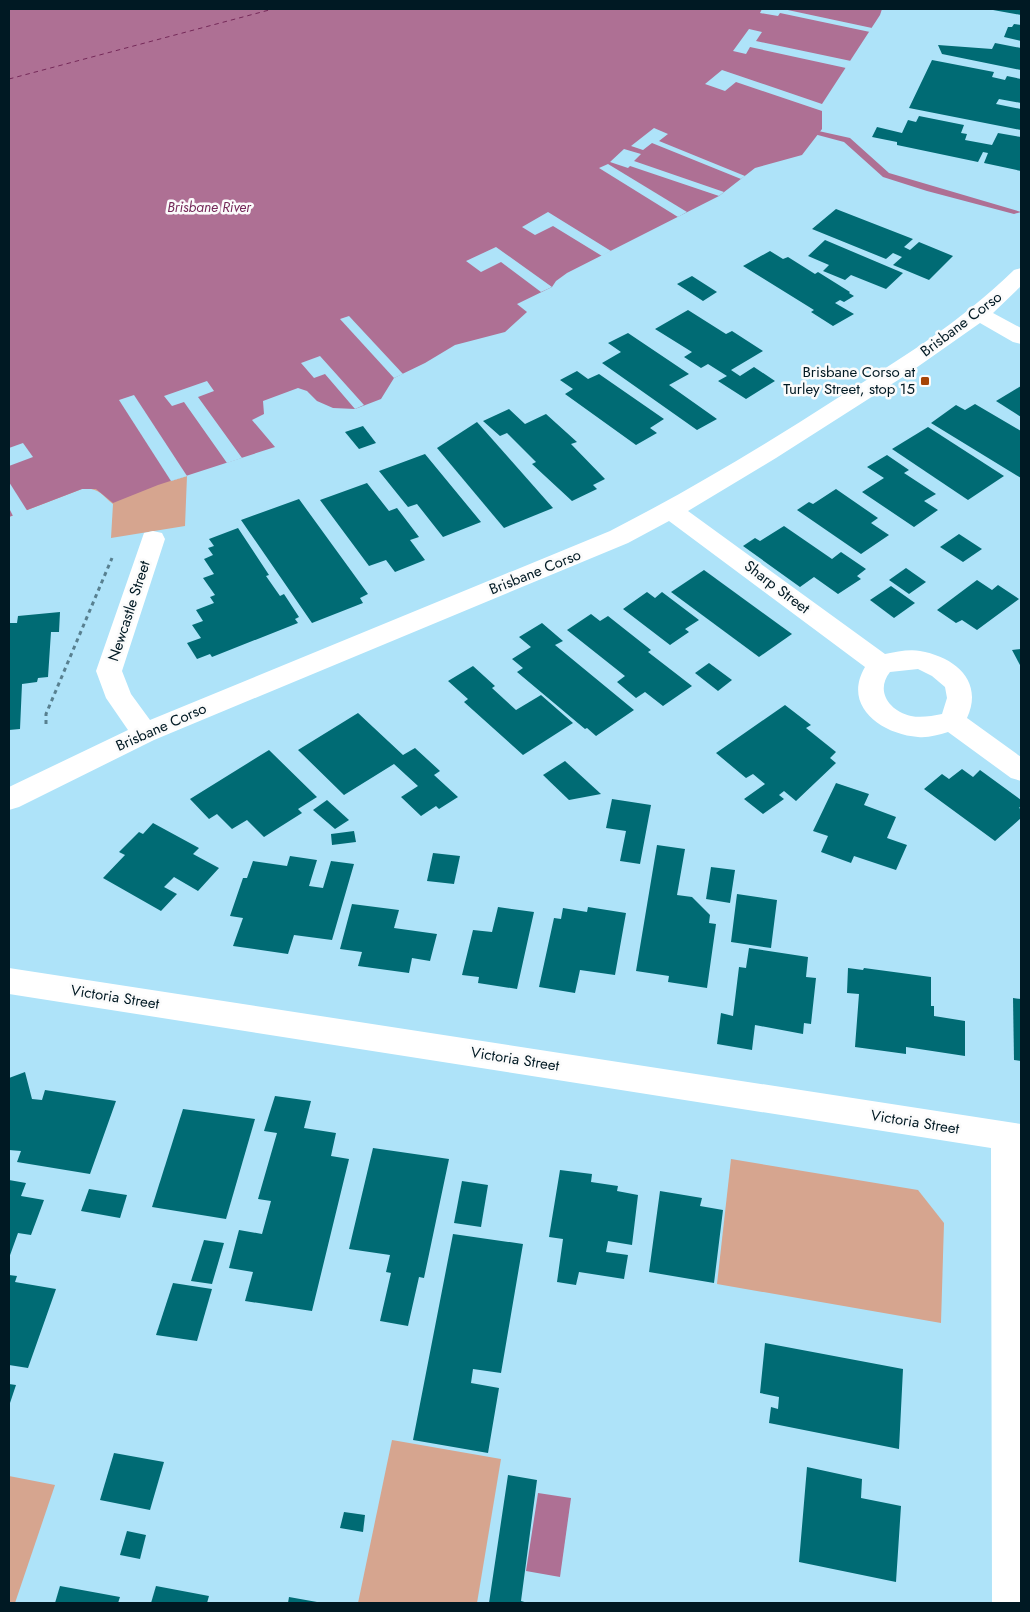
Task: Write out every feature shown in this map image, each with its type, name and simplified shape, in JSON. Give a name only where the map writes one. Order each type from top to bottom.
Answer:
[{"type":"street","name":"Brisbane Corso","points":[[9,799],[145,732],[619,537],[672,511],[729,478],[880,381],[979,314],[1021,274]]},
{"type":"street","points":[[979,314],[1021,337]]},
{"type":"street","name":"Sharp Street","points":[[672,511],[881,665]]},
{"type":"street","name":"Newcastle Street","points":[[145,732],[119,698],[109,671],[152,539]]},
{"type":"street","points":[[919,660],[944,670],[955,680],[961,691],[960,708],[952,721],[919,728],[903,725],[888,718],[877,708],[870,694],[870,682],[881,665],[896,661],[919,660]]},
{"type":"street","points":[[952,721],[1021,771]]},
{"type":"street","name":"Victoria Street","points":[[9,981],[1014,1137]]},
{"type":"street","points":[[1011,1603],[1014,1137]]},
{"type":"path","points":[[46,724],[46,714],[116,549]]},
{"type":"shaded area","points":[[132,446],[171,481],[187,476],[185,526],[111,538],[113,504],[99,492],[92,489],[82,489],[9,517]]},
{"type":"shaded area","points":[[731,1159],[918,1190],[944,1223],[941,1323],[717,1284]]},
{"type":"shaded area","points":[[392,1440],[501,1459],[477,1603],[358,1603]]},
{"type":"shaded area","points":[[9,1476],[55,1485],[15,1603],[9,1603]]},
{"type":"water","name":"Brisbane River","points":[[9,9],[882,9],[880,15],[822,104],[822,129],[802,155],[755,168],[719,196],[567,273],[556,281],[552,287],[517,304],[527,312],[505,332],[455,345],[425,363],[394,378],[381,399],[355,409],[333,408],[317,401],[307,391],[298,388],[263,401],[264,414],[252,420],[275,447],[158,485],[113,503],[96,489],[82,489],[9,517]]},
{"type":"water","points":[[538,1493],[571,1498],[560,1577],[526,1571]]},
{"type":"pier","points":[[762,9],[783,9],[872,28],[870,32],[780,13],[778,16],[760,13]]},
{"type":"pier","points":[[749,29],[762,32],[756,41],[851,61],[846,68],[750,47],[746,54],[733,51]]},
{"type":"pier","points":[[722,70],[822,104],[822,111],[736,82],[725,91],[705,84]]},
{"type":"pier","points":[[654,128],[668,134],[659,141],[745,176],[741,179],[652,143],[643,150],[631,146]]},
{"type":"pier","points":[[624,149],[641,154],[634,161],[724,192],[719,196],[630,166],[628,168],[610,162]]},
{"type":"pier","points":[[608,164],[687,212],[678,217],[599,168]]},
{"type":"pier","points":[[548,212],[611,251],[602,256],[553,226],[535,235],[522,227]]},
{"type":"pier","points":[[496,247],[552,287],[541,292],[501,262],[481,272],[466,261]]},
{"type":"pier","points":[[349,316],[403,374],[394,378],[340,319]]},
{"type":"pier","points":[[320,356],[364,405],[355,409],[325,374],[314,378],[301,363]]},
{"type":"pier","points":[[207,381],[214,391],[198,397],[242,458],[227,463],[184,402],[172,406],[164,396]]},
{"type":"pier","points":[[134,395],[187,476],[171,481],[119,400]]},
{"type":"pier","points":[[23,443],[33,457],[9,466],[9,448]]},
{"type":"pier","points":[[9,482],[28,512],[14,518],[9,508]]},
{"type":"building","points":[[1021,9],[1021,15],[993,10]]},
{"type":"building","points":[[1014,24],[1021,25],[1021,41],[1004,37],[1008,27],[1012,27]]},
{"type":"building","points":[[995,43],[1021,48],[1021,70],[942,54],[938,45],[992,49]]},
{"type":"building","points":[[932,60],[994,72],[992,77],[1005,80],[1007,76],[1021,79],[1021,103],[999,99],[996,104],[1021,109],[1021,130],[909,108]]},
{"type":"building","points":[[919,116],[964,125],[961,133],[967,134],[965,140],[992,145],[998,133],[1021,137],[1021,171],[984,163],[988,153],[983,152],[978,162],[897,145],[897,142],[872,137],[877,127],[902,133],[908,120],[916,122]]},
{"type":"building","points":[[836,209],[913,239],[904,247],[910,250],[919,242],[953,256],[929,280],[893,265],[902,257],[893,253],[886,259],[812,229]]},
{"type":"building","points":[[825,240],[903,273],[886,289],[851,275],[845,280],[823,271],[829,265],[808,256]]},
{"type":"building","points":[[770,251],[783,259],[788,257],[815,274],[818,272],[850,292],[854,296],[844,302],[840,300],[835,303],[854,314],[833,326],[811,312],[814,310],[743,266]]},
{"type":"building","points":[[692,276],[717,292],[703,301],[677,284]]},
{"type":"building","points":[[688,310],[726,334],[732,331],[763,351],[731,370],[740,376],[754,367],[775,381],[746,399],[718,381],[727,376],[708,364],[701,368],[684,357],[692,352],[655,329]]},
{"type":"building","points":[[628,333],[689,374],[669,385],[717,419],[697,430],[602,363],[621,352],[608,343]]},
{"type":"building","points":[[577,371],[588,379],[599,374],[664,419],[650,428],[657,433],[636,445],[565,394],[573,389],[560,380]]},
{"type":"building","points":[[1021,386],[1021,417],[996,401]]},
{"type":"building","points":[[975,404],[1021,431],[1021,478],[931,423],[956,405],[965,410]]},
{"type":"building","points":[[509,409],[525,424],[546,414],[577,442],[571,444],[605,479],[593,485],[597,489],[572,501],[532,464],[536,462],[507,433],[500,436],[483,421]]},
{"type":"building","points":[[477,422],[553,508],[504,528],[437,448]]},
{"type":"building","points":[[363,426],[376,443],[359,449],[345,432]]},
{"type":"building","points":[[928,427],[1004,476],[968,500],[892,449]]},
{"type":"building","points":[[425,454],[481,522],[443,537],[417,504],[408,507],[379,471]]},
{"type":"building","points":[[887,455],[909,470],[904,473],[936,494],[924,501],[938,510],[914,527],[862,492],[884,478],[867,467]]},
{"type":"building","points":[[367,483],[389,511],[397,508],[419,537],[410,540],[425,560],[395,572],[386,560],[369,566],[320,500]]},
{"type":"building","points":[[836,489],[878,518],[871,523],[889,535],[861,554],[797,510],[809,502],[813,504]]},
{"type":"building","points":[[299,499],[368,594],[360,598],[363,603],[312,623],[241,520]]},
{"type":"building","points":[[784,526],[832,559],[841,552],[866,569],[857,576],[861,579],[838,594],[814,577],[800,587],[743,546],[755,538],[760,541]]},
{"type":"building","points":[[238,528],[269,575],[266,576],[280,596],[284,594],[299,617],[295,619],[298,623],[212,657],[210,654],[197,659],[187,643],[201,638],[192,625],[203,621],[196,610],[214,603],[210,597],[215,595],[203,578],[214,574],[204,559],[213,555],[208,548],[214,546],[209,539]]},
{"type":"building","points":[[959,534],[982,549],[963,562],[940,547]]},
{"type":"building","points":[[906,568],[926,582],[909,594],[889,580]]},
{"type":"building","points":[[704,570],[792,634],[759,657],[671,592]]},
{"type":"building","points":[[977,580],[992,590],[998,585],[1019,599],[977,630],[962,620],[956,623],[937,610]]},
{"type":"building","points":[[891,586],[915,603],[894,618],[870,600]]},
{"type":"building","points":[[647,592],[655,598],[662,592],[699,620],[685,629],[689,632],[670,645],[623,609]]},
{"type":"building","points":[[60,612],[59,632],[51,632],[48,677],[38,678],[37,682],[22,684],[20,729],[9,730],[9,623],[17,623],[18,616]]},
{"type":"building","points":[[591,614],[600,621],[608,616],[651,650],[648,652],[692,686],[663,706],[645,692],[636,698],[617,682],[625,676],[567,630]]},
{"type":"building","points":[[542,623],[563,641],[555,645],[634,710],[596,736],[517,672],[523,668],[512,659],[531,647],[519,637]]},
{"type":"building","points":[[1021,649],[1021,667],[1012,650]]},
{"type":"building","points":[[709,663],[732,680],[718,691],[695,673]]},
{"type":"building","points":[[473,666],[495,686],[492,688],[516,710],[541,695],[573,723],[523,755],[464,702],[468,699],[448,681]]},
{"type":"building","points":[[785,705],[811,725],[806,728],[836,752],[830,758],[836,763],[796,801],[784,791],[779,795],[784,799],[763,814],[744,799],[765,784],[753,774],[746,778],[716,753]]},
{"type":"building","points":[[358,713],[403,755],[415,748],[440,771],[434,775],[458,797],[439,809],[436,806],[421,816],[401,797],[418,786],[394,764],[344,795],[298,750]]},
{"type":"building","points":[[269,750],[317,797],[298,809],[302,813],[264,837],[247,820],[232,829],[217,814],[209,819],[190,799]]},
{"type":"building","points":[[565,761],[601,794],[569,800],[543,775]]},
{"type":"building","points":[[962,769],[973,777],[980,770],[1021,800],[1019,808],[1021,809],[1021,818],[995,841],[924,789],[942,774],[949,779]]},
{"type":"building","points":[[836,783],[869,794],[864,805],[896,817],[887,838],[907,845],[896,870],[854,856],[851,863],[821,852],[828,836],[813,831]]},
{"type":"building","points":[[612,799],[651,805],[640,864],[620,861],[626,831],[606,828]]},
{"type":"building","points":[[327,800],[349,820],[335,829],[313,810]]},
{"type":"building","points":[[153,823],[199,848],[193,854],[219,868],[198,891],[174,877],[164,887],[177,894],[161,911],[103,878],[125,855],[119,852],[139,832],[143,834]]},
{"type":"building","points":[[354,831],[356,842],[332,845],[331,834]]},
{"type":"building","points":[[657,845],[685,849],[677,895],[692,897],[710,915],[709,923],[716,924],[707,988],[668,982],[669,976],[636,971]]},
{"type":"building","points":[[433,853],[460,856],[454,884],[427,881]]},
{"type":"building","points":[[290,856],[317,860],[309,886],[323,888],[331,861],[354,864],[332,940],[294,935],[288,954],[233,946],[243,918],[230,916],[243,878],[247,878],[253,861],[287,866]]},
{"type":"building","points":[[711,867],[735,870],[730,903],[706,899]]},
{"type":"building","points":[[737,894],[777,900],[771,948],[731,942]]},
{"type":"building","points":[[352,904],[399,910],[394,928],[437,934],[430,961],[412,958],[409,973],[358,966],[362,952],[340,949]]},
{"type":"building","points":[[498,907],[534,912],[517,989],[478,983],[479,977],[462,975],[473,930],[492,932]]},
{"type":"building","points":[[588,907],[626,913],[615,975],[580,970],[575,993],[539,987],[554,918],[561,919],[563,908],[587,912]]},
{"type":"building","points":[[749,948],[808,957],[806,977],[816,978],[811,1024],[804,1023],[803,1034],[755,1025],[752,1050],[717,1044],[721,1013],[733,1016],[739,967],[746,968]]},
{"type":"building","points":[[848,968],[863,970],[864,968],[931,977],[931,1006],[934,1006],[934,1016],[965,1021],[965,1056],[906,1047],[906,1054],[855,1047],[859,994],[847,993]]},
{"type":"building","points":[[1013,998],[1021,999],[1021,1061],[1014,1060]]},
{"type":"building","points":[[25,1072],[32,1099],[42,1100],[45,1090],[116,1101],[90,1174],[17,1162],[21,1151],[9,1150],[9,1078]]},
{"type":"building","points":[[275,1096],[311,1101],[304,1128],[336,1133],[331,1156],[349,1159],[312,1311],[245,1301],[253,1272],[229,1268],[239,1230],[262,1234],[271,1201],[258,1199],[277,1133],[264,1131]]},
{"type":"building","points":[[183,1109],[255,1119],[226,1219],[152,1207]]},
{"type":"building","points":[[373,1148],[449,1159],[424,1278],[419,1277],[408,1326],[380,1321],[391,1273],[386,1272],[390,1255],[349,1249]]},
{"type":"building","points":[[560,1170],[592,1174],[591,1182],[618,1186],[617,1191],[638,1195],[632,1245],[608,1241],[606,1252],[628,1255],[624,1279],[579,1272],[576,1285],[557,1282],[563,1239],[549,1237]]},
{"type":"building","points":[[9,1180],[26,1183],[21,1196],[44,1200],[31,1235],[18,1233],[9,1258]]},
{"type":"building","points":[[462,1181],[488,1185],[481,1227],[454,1223]]},
{"type":"building","points":[[89,1189],[127,1195],[120,1218],[81,1211]]},
{"type":"building","points":[[660,1191],[702,1198],[700,1206],[723,1210],[714,1283],[649,1272]]},
{"type":"building","points":[[453,1234],[523,1244],[501,1373],[473,1369],[471,1383],[499,1388],[488,1453],[413,1440]]},
{"type":"building","points":[[204,1240],[224,1243],[212,1284],[191,1281]]},
{"type":"building","points":[[9,1275],[17,1276],[15,1282],[56,1289],[28,1368],[9,1365]]},
{"type":"building","points":[[173,1283],[212,1289],[197,1341],[156,1335]]},
{"type":"building","points":[[765,1343],[903,1369],[899,1449],[769,1423],[771,1407],[778,1409],[779,1397],[760,1393]]},
{"type":"building","points":[[9,1384],[16,1385],[9,1406]]},
{"type":"building","points":[[114,1453],[164,1462],[150,1510],[100,1500]]},
{"type":"building","points":[[807,1467],[862,1479],[861,1498],[901,1506],[896,1582],[799,1562]]},
{"type":"building","points":[[508,1475],[537,1480],[521,1601],[528,1603],[489,1603]]},
{"type":"building","points":[[344,1512],[365,1515],[363,1532],[340,1528]]},
{"type":"building","points":[[127,1531],[146,1535],[140,1559],[120,1555]]},
{"type":"building","points":[[60,1586],[120,1597],[118,1603],[55,1603]]},
{"type":"building","points":[[156,1586],[209,1596],[207,1603],[151,1603]]},
{"type":"building","points":[[289,1597],[317,1602],[288,1603]]},
{"type":"waterway","points":[[817,132],[847,140],[886,175],[930,189],[1017,212]]},
{"type":"ferry route","points":[[9,79],[273,9]]},
{"type":"place","name":"Brisbane Corso at Turley Street, stop 15","points":[[925,381]]}]
